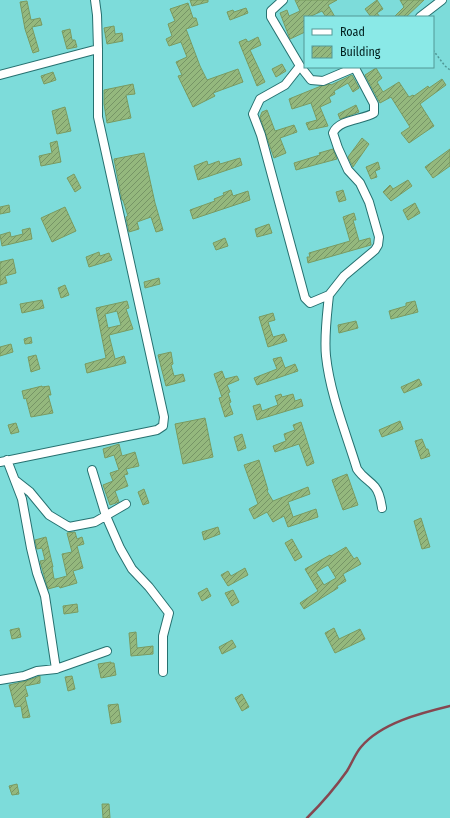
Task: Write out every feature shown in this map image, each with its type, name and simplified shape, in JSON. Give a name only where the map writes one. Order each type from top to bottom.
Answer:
[{"type":"street","points":[[56,669],[45,596],[37,573],[31,548],[22,499],[15,480],[4,461],[157,430],[163,426],[164,417],[98,117],[98,49],[95,0]]},
{"type":"street","points":[[283,0],[271,11],[271,17],[300,66],[311,80],[323,81],[353,68]]},
{"type":"street","points":[[421,16],[442,0]]},
{"type":"street","points":[[0,74],[98,49]]},
{"type":"street","points":[[300,66],[285,84],[260,99],[253,114],[263,142],[305,298],[310,303],[329,295],[344,276],[376,250],[378,244],[379,237],[369,202],[360,182],[348,170],[333,133],[336,128],[353,119],[369,116],[374,113],[374,104],[356,68]]},
{"type":"street","points":[[329,295],[326,323],[326,356],[333,394],[357,469],[362,476],[376,488],[382,508]]},
{"type":"street","points":[[92,470],[106,516],[120,548],[132,569],[149,587],[169,613],[163,636],[163,672]]},
{"type":"street","points":[[15,480],[30,492],[49,515],[69,527],[95,522],[126,504]]},
{"type":"street","points":[[0,680],[24,676],[37,671],[56,669],[107,651]]},
{"type":"path","points":[[434,51],[450,70]]},
{"type":"building","points":[[190,0],[208,0],[208,2],[192,6]]},
{"type":"building","points":[[295,0],[337,0],[328,5],[334,16],[325,16],[322,11],[311,16],[304,16],[304,32],[290,39],[280,13],[287,10],[289,16],[300,11]]},
{"type":"building","points":[[377,0],[383,9],[377,13],[379,16],[370,16],[365,9]]},
{"type":"building","points":[[400,0],[424,0],[407,16],[395,16],[404,7]]},
{"type":"building","points":[[27,1],[31,20],[40,18],[42,25],[32,27],[39,51],[33,53],[25,29],[20,2]]},
{"type":"building","points":[[188,3],[193,18],[196,18],[198,25],[186,29],[207,80],[238,69],[243,82],[213,93],[215,96],[193,107],[178,76],[182,75],[176,62],[187,57],[181,42],[169,46],[166,39],[172,36],[168,24],[175,21],[170,9]]},
{"type":"building","points":[[246,8],[248,13],[230,20],[227,12],[233,10],[234,12]]},
{"type":"building","points":[[114,26],[115,34],[122,33],[123,41],[107,44],[104,28]]},
{"type":"building","points":[[70,29],[72,40],[75,40],[77,47],[67,49],[62,31]]},
{"type":"building","points":[[258,37],[261,45],[250,50],[265,82],[257,86],[239,42],[246,39],[248,42]]},
{"type":"building","points":[[282,64],[286,71],[276,77],[272,69]]},
{"type":"building","points":[[376,68],[382,78],[377,82],[383,92],[399,82],[409,97],[414,96],[428,86],[429,88],[442,79],[446,85],[420,104],[434,126],[409,143],[401,133],[410,127],[391,97],[380,103],[365,75]]},
{"type":"building","points":[[53,72],[56,80],[44,84],[41,76]]},
{"type":"building","points":[[352,75],[359,88],[353,92],[348,83],[334,91],[335,94],[329,97],[331,102],[320,107],[328,126],[309,130],[306,123],[317,120],[311,103],[292,109],[289,99],[321,86],[331,85]]},
{"type":"building","points":[[133,84],[135,94],[126,95],[131,118],[107,123],[104,104],[104,90]]},
{"type":"building","points":[[356,105],[359,112],[340,119],[338,114]]},
{"type":"building","points":[[65,107],[71,131],[57,134],[52,111]]},
{"type":"building","points":[[267,110],[275,131],[294,125],[297,132],[280,138],[286,153],[274,158],[260,117],[262,112]]},
{"type":"building","points":[[362,138],[369,144],[353,167],[348,157]]},
{"type":"building","points":[[57,141],[61,162],[41,166],[39,156],[52,153],[50,143]]},
{"type":"building","points":[[333,149],[337,159],[296,170],[294,163],[320,155],[319,153]]},
{"type":"building","points":[[450,149],[450,166],[433,178],[425,167]]},
{"type":"building","points":[[144,153],[155,203],[163,230],[156,232],[151,217],[137,222],[139,229],[129,232],[126,217],[128,216],[122,200],[114,159]]},
{"type":"building","points":[[240,158],[242,165],[198,180],[194,166],[207,161],[208,165],[219,161],[220,164]]},
{"type":"building","points":[[378,162],[380,169],[375,171],[377,177],[371,179],[366,167]]},
{"type":"building","points":[[74,174],[81,188],[75,192],[67,178]]},
{"type":"building","points":[[408,180],[412,186],[391,201],[383,192],[390,185],[393,189]]},
{"type":"building","points":[[231,190],[233,196],[248,191],[250,200],[193,219],[190,210],[215,201],[214,199]]},
{"type":"building","points":[[343,190],[346,200],[339,202],[336,192]]},
{"type":"building","points":[[415,203],[420,213],[408,220],[403,210]]},
{"type":"building","points":[[9,205],[10,212],[0,214],[0,207]]},
{"type":"building","points":[[65,207],[76,231],[52,242],[41,218]]},
{"type":"building","points":[[354,213],[356,220],[353,220],[359,241],[370,238],[371,245],[308,263],[307,257],[310,257],[309,253],[350,241],[343,217]]},
{"type":"building","points":[[269,224],[272,233],[257,237],[255,229]]},
{"type":"building","points":[[30,228],[32,239],[2,246],[0,235],[10,232],[11,237],[23,234],[22,230]]},
{"type":"building","points":[[225,238],[228,246],[216,250],[213,243]]},
{"type":"building","points":[[99,252],[100,256],[109,253],[112,260],[89,267],[86,257]]},
{"type":"building","points":[[13,259],[16,273],[5,276],[7,283],[0,285],[0,262]]},
{"type":"building","points":[[159,278],[160,284],[145,288],[144,282]]},
{"type":"building","points":[[65,285],[69,295],[61,298],[58,288]]},
{"type":"building","points":[[42,300],[44,308],[22,313],[20,304]]},
{"type":"building","points":[[127,301],[129,308],[126,309],[133,329],[109,335],[115,359],[124,356],[126,363],[87,373],[85,364],[106,358],[96,308]],"holes":[[[117,311],[121,325],[108,328],[105,314]]]},
{"type":"building","points":[[415,301],[418,312],[391,319],[389,311],[406,306],[406,303]]},
{"type":"building","points":[[273,313],[275,320],[268,322],[273,337],[284,334],[287,341],[268,347],[259,317]]},
{"type":"building","points":[[356,321],[358,328],[339,333],[338,325]]},
{"type":"building","points":[[31,337],[32,343],[25,344],[24,339]]},
{"type":"building","points":[[11,344],[13,352],[0,356],[0,347]]},
{"type":"building","points":[[171,352],[173,364],[171,365],[174,376],[183,374],[185,381],[166,386],[158,355]]},
{"type":"building","points":[[36,355],[40,369],[31,372],[28,357]]},
{"type":"building","points":[[281,357],[285,368],[295,364],[298,371],[257,385],[254,378],[277,369],[273,359]]},
{"type":"building","points":[[222,371],[225,379],[237,376],[239,380],[227,385],[230,392],[228,393],[231,402],[229,403],[233,414],[225,417],[219,398],[222,397],[214,374]]},
{"type":"building","points":[[419,379],[422,385],[404,393],[401,387]]},
{"type":"building","points":[[42,386],[49,386],[51,395],[48,395],[53,413],[31,417],[26,398],[24,399],[22,391]]},
{"type":"building","points":[[281,394],[282,397],[293,394],[295,401],[301,399],[303,406],[257,420],[253,406],[260,404],[262,411],[278,405],[275,396]]},
{"type":"building","points":[[205,418],[213,457],[183,464],[175,424]]},
{"type":"building","points":[[400,421],[403,429],[382,437],[379,430]]},
{"type":"building","points":[[301,422],[314,463],[307,466],[299,444],[275,452],[273,446],[286,441],[284,434],[295,430],[293,425]]},
{"type":"building","points":[[16,423],[19,432],[11,434],[8,425]]},
{"type":"building","points":[[242,434],[246,448],[238,451],[234,437]]},
{"type":"building","points":[[422,439],[430,456],[421,459],[415,441]]},
{"type":"building","points":[[119,444],[122,456],[135,452],[139,466],[126,469],[128,474],[124,475],[128,486],[115,491],[119,502],[110,505],[103,485],[113,481],[110,473],[119,470],[114,455],[105,458],[103,449]]},
{"type":"building","points":[[259,460],[268,490],[267,491],[273,501],[308,487],[310,494],[288,502],[293,517],[316,509],[318,517],[288,527],[284,516],[273,522],[267,512],[254,519],[249,509],[258,504],[244,465]]},
{"type":"building","points":[[347,474],[358,505],[343,510],[332,480]]},
{"type":"building","points":[[144,489],[149,503],[143,505],[138,492]]},
{"type":"building","points":[[421,518],[430,547],[422,549],[414,521]]},
{"type":"building","points":[[218,527],[220,534],[204,540],[202,532]]},
{"type":"building","points":[[75,532],[77,539],[82,537],[84,544],[77,546],[83,568],[73,571],[77,583],[60,588],[59,586],[48,589],[40,561],[45,560],[42,548],[37,549],[35,540],[46,537],[53,567],[54,579],[56,579],[67,576],[62,554],[72,552],[67,533]]},
{"type":"building","points":[[292,539],[302,557],[295,561],[285,543]]},
{"type":"building","points":[[346,547],[354,559],[357,557],[361,564],[343,574],[346,581],[337,586],[338,588],[304,609],[300,603],[318,591],[305,569],[330,555],[331,556]],"holes":[[[328,565],[336,578],[324,585],[316,572]]]},
{"type":"building","points":[[245,568],[248,575],[228,586],[221,575],[228,571],[231,576]]},
{"type":"building","points":[[207,588],[211,596],[202,601],[198,593]]},
{"type":"building","points":[[233,590],[239,602],[232,606],[225,593]]},
{"type":"building","points":[[77,604],[78,612],[64,614],[63,606]]},
{"type":"building","points":[[19,628],[21,637],[12,639],[10,630]]},
{"type":"building","points":[[334,628],[339,639],[360,629],[365,639],[335,653],[325,633]]},
{"type":"building","points":[[136,632],[137,648],[153,646],[153,654],[131,656],[129,633]]},
{"type":"building","points":[[232,640],[236,647],[222,654],[219,647]]},
{"type":"building","points":[[114,663],[116,675],[101,678],[98,664]]},
{"type":"building","points":[[40,676],[40,683],[25,686],[28,696],[25,697],[30,717],[23,718],[21,706],[15,707],[9,685]]},
{"type":"building","points":[[72,676],[75,689],[68,691],[65,677]]},
{"type":"building","points":[[242,694],[249,707],[242,711],[235,698]]},
{"type":"building","points":[[118,704],[121,722],[111,724],[108,705]]},
{"type":"building","points":[[17,784],[19,794],[12,795],[9,786]]},
{"type":"building","points":[[102,804],[109,804],[110,818],[103,818]]},
{"type":"waterway","points":[[307,818],[338,783],[361,747],[379,731],[402,720],[450,706]]}]
